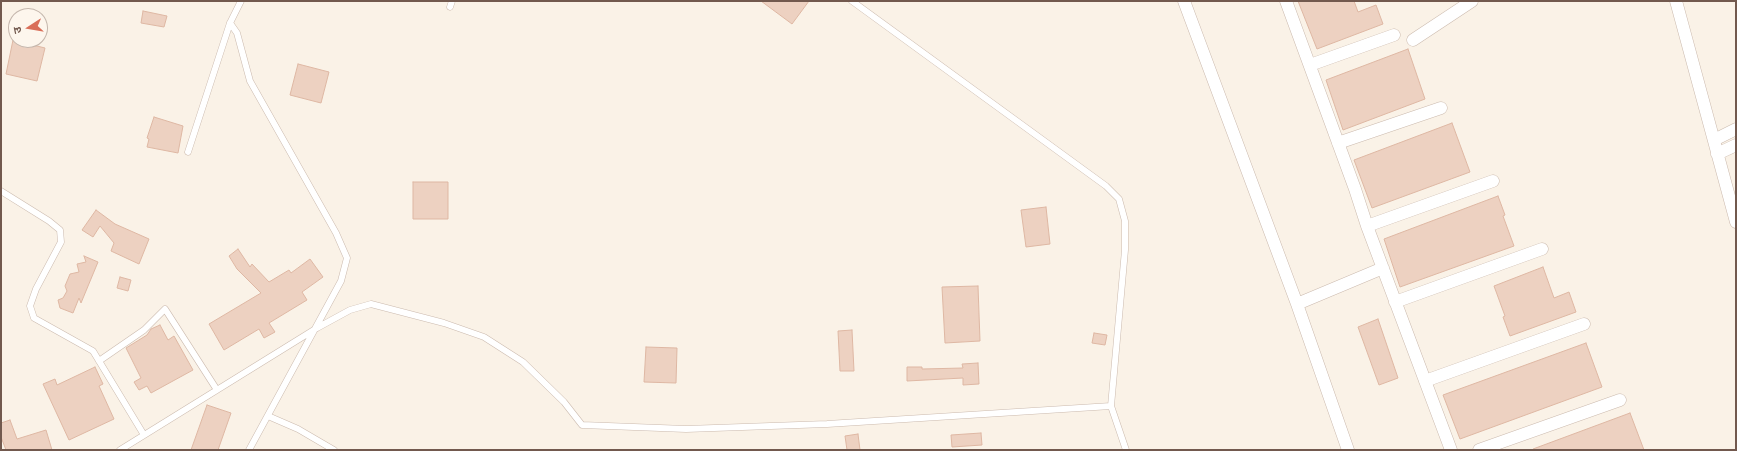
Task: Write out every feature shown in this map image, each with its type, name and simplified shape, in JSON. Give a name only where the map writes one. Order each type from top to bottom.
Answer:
[{"type":"street","points":[[1184,1],[1297,304],[1348,450]]},
{"type":"street","points":[[1286,1],[1355,189],[1366,226],[1450,450]]},
{"type":"street","points":[[1413,40],[1472,1]]},
{"type":"street","points":[[1680,3],[1717,154],[1736,222]]},
{"type":"street","points":[[1310,65],[1394,35]]},
{"type":"street","points":[[1338,143],[1441,108]]},
{"type":"street","points":[[1714,140],[1736,129]]},
{"type":"street","points":[[1717,154],[1736,145]]},
{"type":"street","points":[[1366,226],[1493,181]]},
{"type":"street","points":[[1395,302],[1542,249]]},
{"type":"street","points":[[1297,304],[1383,268]]},
{"type":"street","points":[[1425,381],[1584,324]]},
{"type":"street","points":[[1479,450],[1620,400]]},
{"type":"lane","points":[[188,152],[230,23],[241,1]]},
{"type":"lane","points":[[852,1],[1106,186],[1119,199],[1125,221],[1125,250],[1111,406],[1126,450]]},
{"type":"lane","points":[[230,23],[237,33],[250,81],[336,233],[347,258],[341,280],[249,450]]},
{"type":"lane","points":[[1,191],[49,221],[60,230],[61,242],[36,289],[30,306],[34,318],[93,351],[144,435]]},
{"type":"lane","points":[[120,450],[316,328],[350,310],[371,304],[444,323],[484,336],[523,362],[564,402],[582,425],[694,428],[835,423],[1111,406]]},
{"type":"lane","points":[[99,361],[144,330],[165,309],[217,390]]},
{"type":"lane","points":[[268,416],[298,430],[334,450]]},
{"type":"building","points":[[761,1],[809,1],[792,24]]},
{"type":"building","points":[[1298,1],[1354,1],[1358,12],[1376,5],[1383,24],[1317,49]]},
{"type":"building","points":[[143,11],[167,16],[164,27],[141,23]]},
{"type":"building","points":[[11,48],[45,48],[37,81],[6,74]]},
{"type":"building","points":[[1408,49],[1425,99],[1343,130],[1326,80]]},
{"type":"building","points":[[298,64],[329,72],[321,103],[290,95]]},
{"type":"building","points":[[154,117],[183,126],[178,153],[147,147],[149,139],[147,138]]},
{"type":"building","points":[[1452,123],[1470,172],[1372,208],[1354,160]]},
{"type":"building","points":[[413,182],[448,182],[448,219],[413,219]]},
{"type":"building","points":[[1498,196],[1505,215],[1503,216],[1514,246],[1400,287],[1384,239]]},
{"type":"building","points":[[1046,207],[1050,244],[1026,247],[1021,210]]},
{"type":"building","points":[[96,210],[115,224],[149,239],[139,264],[111,251],[114,243],[100,226],[93,237],[82,230]]},
{"type":"building","points":[[238,249],[250,267],[252,264],[269,282],[289,270],[291,273],[310,259],[323,277],[302,292],[307,300],[269,323],[275,332],[264,338],[259,329],[224,350],[209,324],[261,293],[237,269],[229,256]]},
{"type":"building","points":[[84,256],[98,262],[81,303],[79,298],[73,313],[60,308],[58,300],[63,298],[67,291],[65,286],[70,274],[79,272],[77,264],[86,262]]},
{"type":"building","points":[[1543,267],[1554,298],[1569,292],[1576,312],[1510,336],[1503,317],[1505,316],[1494,286]]},
{"type":"building","points":[[120,277],[131,280],[128,291],[117,288]]},
{"type":"building","points":[[978,286],[980,341],[945,343],[942,287]]},
{"type":"building","points":[[1378,319],[1398,378],[1379,385],[1358,327]]},
{"type":"building","points":[[160,325],[168,340],[174,336],[193,370],[151,393],[147,386],[139,390],[134,382],[141,378],[126,348],[147,335],[151,329]]},
{"type":"building","points":[[852,330],[854,371],[840,371],[838,331]]},
{"type":"building","points":[[1094,333],[1107,335],[1105,345],[1092,343]]},
{"type":"building","points":[[1586,343],[1602,387],[1460,439],[1443,395]]},
{"type":"building","points":[[646,347],[677,348],[676,383],[644,382]]},
{"type":"building","points":[[978,363],[979,384],[963,385],[963,378],[907,381],[907,367],[922,367],[922,369],[963,368],[962,364]]},
{"type":"building","points":[[95,367],[103,384],[99,386],[114,419],[69,440],[43,384],[55,379],[57,385]]},
{"type":"building","points":[[207,405],[231,413],[218,450],[191,450]]},
{"type":"building","points":[[1630,413],[1644,450],[1533,450],[1533,449]]},
{"type":"building","points":[[10,420],[17,439],[46,430],[52,450],[6,450],[1,437],[1,423]]},
{"type":"building","points":[[981,433],[982,445],[952,447],[951,435]]},
{"type":"building","points":[[858,434],[860,450],[847,450],[845,436]]}]
